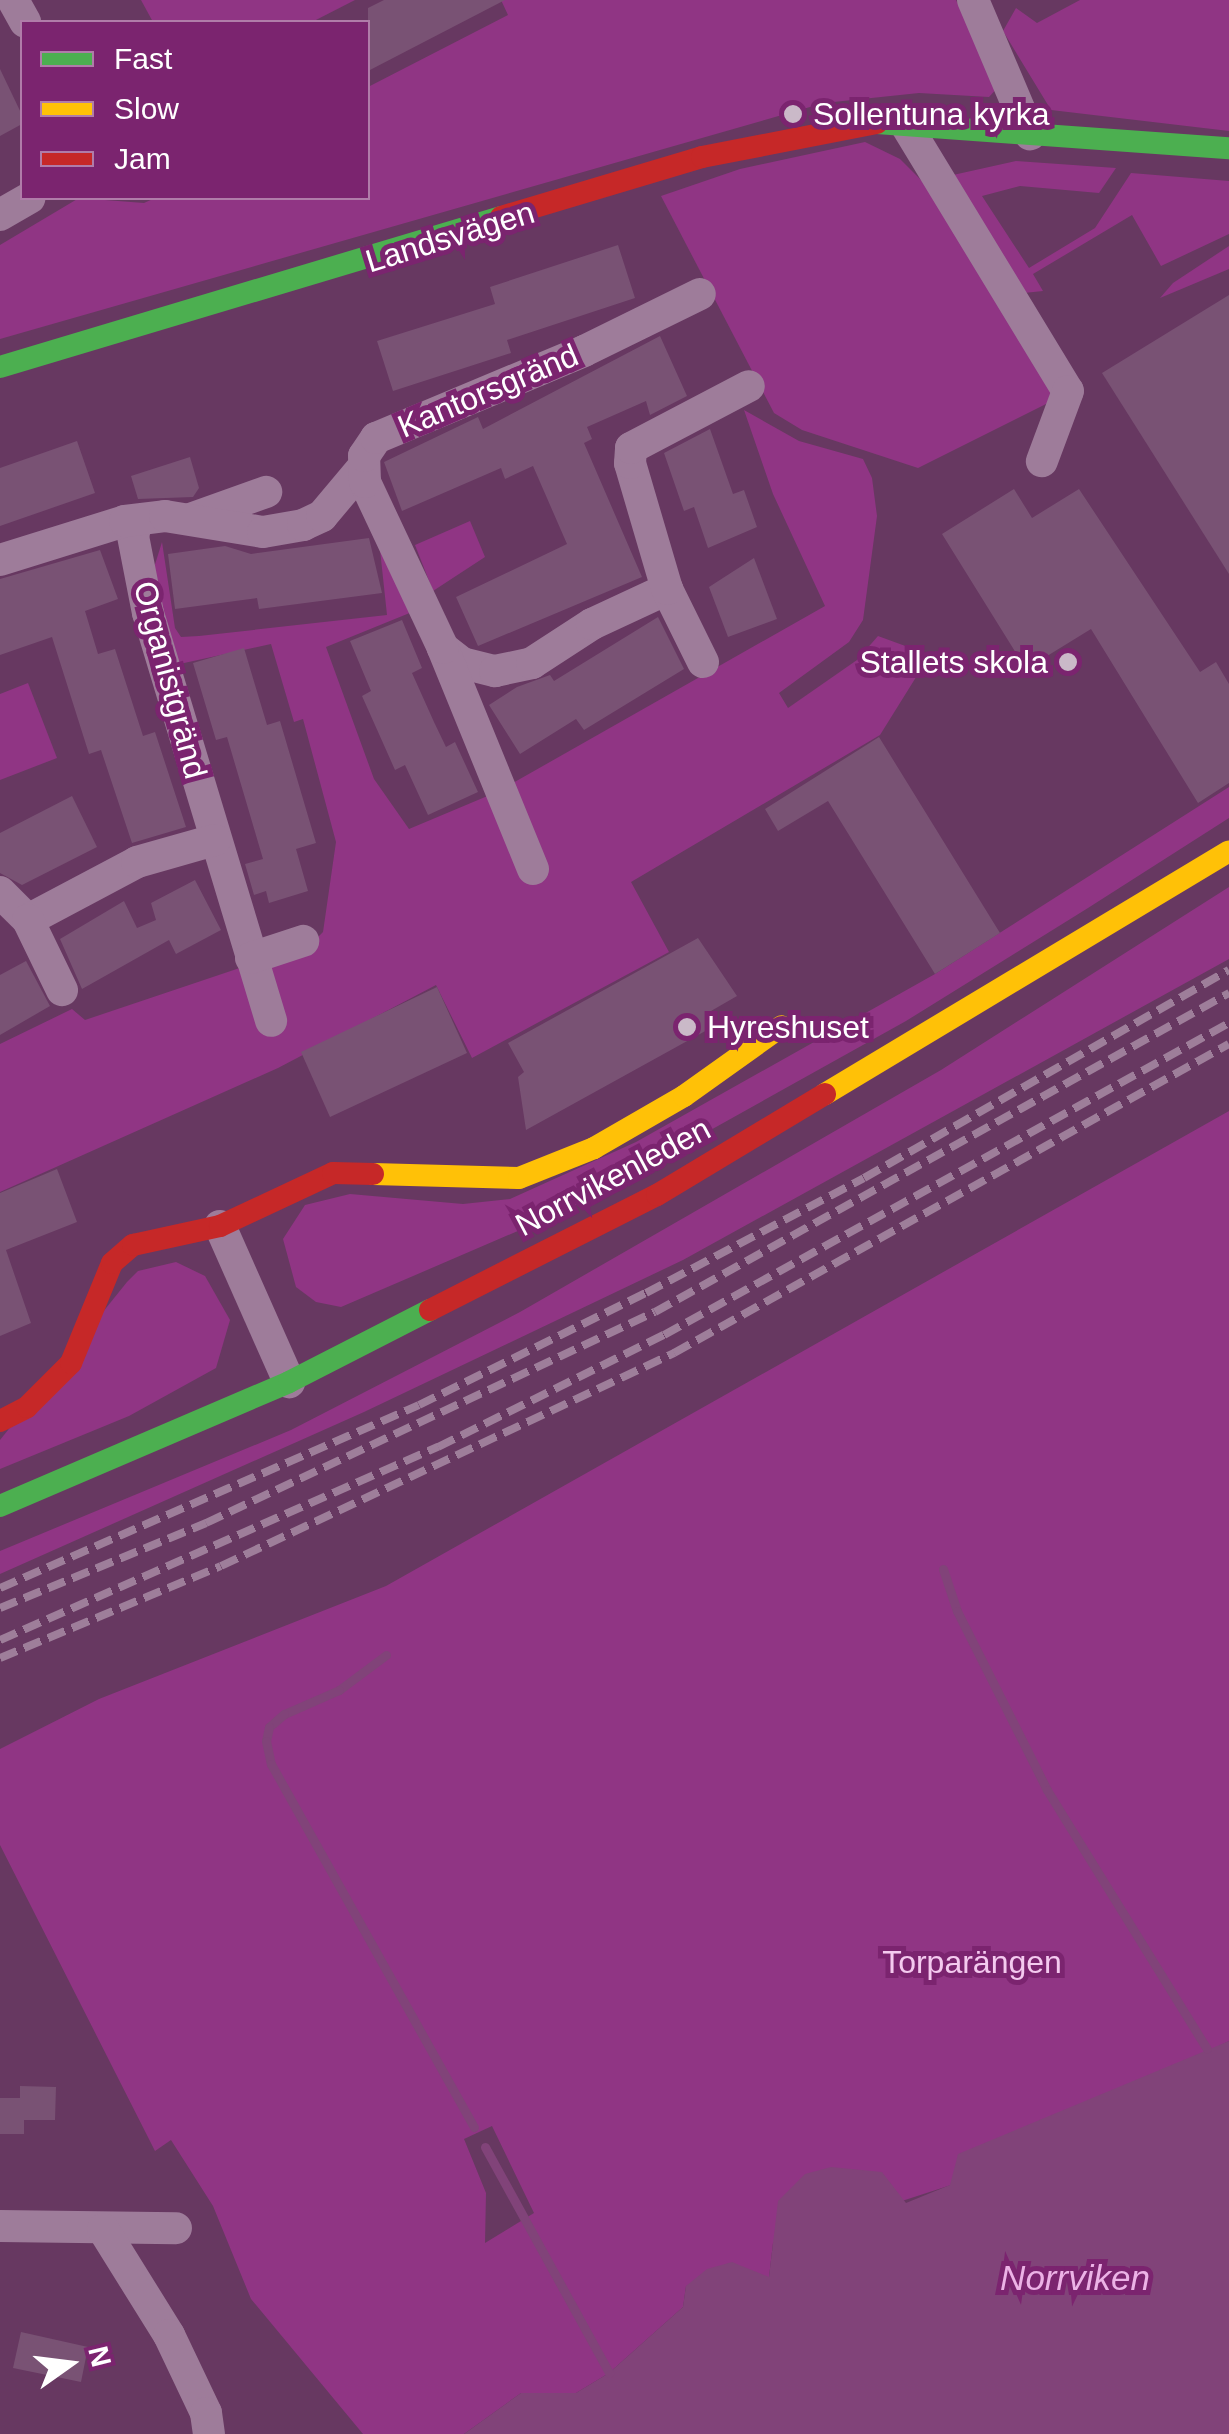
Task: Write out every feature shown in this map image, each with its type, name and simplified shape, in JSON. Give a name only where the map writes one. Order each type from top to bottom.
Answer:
[{"type":"street","points":[[974,0],[1030,134]]},
{"type":"street","points":[[903,120],[1068,391],[1042,461]]},
{"type":"street","name":"Landsvägen","points":[[0,367],[702,158],[852,122],[903,120],[1030,134],[1229,148]]},
{"type":"street","points":[[0,215],[26,200]]},
{"type":"street","name":"Kantorsgränd","points":[[533,869],[443,648],[365,482],[364,466],[376,438],[584,351],[700,294]]},
{"type":"street","points":[[702,662],[666,589],[630,463],[632,448],[749,386]]},
{"type":"street","points":[[0,560],[137,520],[190,519],[263,532],[303,524],[322,516],[364,466]]},
{"type":"street","points":[[190,519],[266,492]]},
{"type":"street","name":"Organistgränd","points":[[137,520],[133,536],[148,613],[271,1021]]},
{"type":"street","points":[[443,648],[462,663],[495,672],[532,663],[592,624],[666,589]]},
{"type":"street","points":[[28,920],[137,862],[215,840]]},
{"type":"street","name":"Norrvikenleden","points":[[0,1506],[288,1382],[657,1194],[975,1010],[1229,851]]},
{"type":"street","points":[[0,892],[28,920],[62,990]]},
{"type":"street","points":[[251,958],[303,941]]},
{"type":"street","points":[[0,1422],[27,1406],[71,1364],[112,1262],[157,1237],[220,1226],[334,1173],[520,1178],[594,1148],[684,1096],[782,1026]]},
{"type":"street","points":[[220,1226],[288,1382]]},
{"type":"street","points":[[0,2226],[176,2228]]},
{"type":"street","points":[[102,2229],[169,2335],[206,2413],[209,2434]]},
{"type":"green space","points":[[141,0],[355,0],[316,20],[152,20]]},
{"type":"green space","points":[[501,0],[956,0],[999,86],[989,97],[919,93],[824,103],[0,339],[0,245],[76,200],[370,200],[370,86],[508,15]]},
{"type":"green space","points":[[1080,0],[1229,0],[1229,131],[1051,110],[1003,31],[1016,8],[1037,23]]},
{"type":"green space","points":[[865,142],[900,159],[922,181],[1053,385],[1052,401],[918,468],[802,430],[774,413],[661,196],[740,169]]},
{"type":"green space","points":[[1016,161],[1116,168],[1099,193],[1020,186],[982,196],[1029,268],[1095,228],[1131,173],[1229,181],[1229,234],[1161,266],[1132,215],[1033,274],[1043,291],[1024,293],[953,175]]},
{"type":"green space","points":[[1229,246],[1229,269],[1160,298],[1173,283]]},
{"type":"green space","points":[[744,410],[799,441],[863,459],[872,478],[877,516],[863,620],[849,642],[779,693],[788,708],[857,660],[878,636],[919,651],[918,674],[880,735],[631,882],[669,952],[472,1058],[436,985],[278,1068],[0,1192],[0,1044],[72,1009],[85,1020],[311,944],[323,932],[336,842],[303,719],[294,722],[271,644],[175,665],[152,574],[162,542],[175,628],[181,637],[387,615],[378,531],[417,610],[326,647],[374,779],[409,829],[497,792],[825,606],[773,494]]},
{"type":"green space","points":[[470,521],[485,557],[433,591],[415,545]]},
{"type":"green space","points":[[28,683],[57,758],[0,780],[0,694]]},
{"type":"green space","points":[[1229,787],[1229,818],[906,1021],[569,1209],[341,1307],[316,1302],[296,1287],[283,1239],[305,1205],[350,1194],[463,1204],[510,1199],[636,1142],[935,974]]},
{"type":"green space","points":[[1229,887],[1229,959],[683,1260],[364,1412],[0,1574],[0,1551],[291,1430],[520,1312],[941,1070]]},
{"type":"green space","name":"Torparängen","points":[[1229,1111],[1229,2041],[951,2185],[773,2243],[769,2277],[686,2286],[683,2307],[609,2373],[576,2393],[521,2393],[464,2434],[363,2434],[251,2299],[213,2206],[171,2140],[155,2151],[0,1845],[0,1749],[99,1699],[386,1586]],"holes":[[[492,2126],[534,2213],[485,2243],[486,2193],[464,2139]]]},
{"type":"green space","points":[[176,1262],[205,1276],[230,1320],[216,1368],[129,1416],[0,1469],[0,1440],[127,1282],[138,1271]]},
{"type":"water","name":"Norrviken","points":[[1229,2041],[1229,2434],[464,2434],[521,2393],[576,2393],[609,2373],[683,2307],[686,2286],[707,2269],[732,2262],[769,2277],[778,2201],[805,2174],[831,2167],[882,2172],[906,2203],[950,2185],[958,2154]]},
{"type":"building","points":[[384,0],[505,0],[370,70],[368,8]]},
{"type":"building","points":[[0,69],[20,111],[20,125],[0,136]]},
{"type":"building","points":[[618,245],[635,298],[507,340],[511,353],[393,391],[377,341],[495,304],[490,287]]},
{"type":"building","points":[[1229,295],[1229,574],[1102,373]]},
{"type":"building","points":[[660,336],[687,396],[650,415],[646,401],[587,427],[592,439],[584,443],[642,577],[478,646],[456,597],[567,544],[533,466],[505,479],[501,468],[402,511],[384,462],[478,417],[483,429]]},
{"type":"building","points":[[710,429],[733,494],[744,490],[757,527],[708,548],[694,507],[684,511],[664,453]]},
{"type":"building","points":[[77,441],[95,493],[0,526],[0,468]]},
{"type":"building","points":[[190,457],[199,488],[193,497],[138,499],[131,476]]},
{"type":"building","points":[[1014,489],[1032,518],[1079,489],[1200,672],[1216,662],[1229,684],[1229,783],[1198,803],[1091,629],[1026,669],[942,534]]},
{"type":"building","points":[[369,538],[382,593],[259,609],[257,598],[175,609],[168,554],[225,546],[251,554]]},
{"type":"building","points":[[100,550],[118,599],[85,611],[98,654],[115,649],[143,736],[155,732],[186,827],[132,843],[101,750],[89,754],[52,637],[0,655],[0,579]]},
{"type":"building","points":[[754,558],[777,619],[728,637],[709,587]]},
{"type":"building","points":[[658,617],[684,669],[584,730],[576,719],[520,754],[489,705],[517,687],[550,675],[554,681]]},
{"type":"building","points":[[402,620],[422,668],[412,673],[446,747],[455,742],[478,792],[428,815],[405,765],[395,770],[362,696],[371,691],[350,641]]},
{"type":"building","points":[[244,648],[267,725],[280,721],[316,843],[296,849],[308,891],[269,903],[266,891],[254,895],[245,864],[263,859],[227,737],[216,740],[193,663]]},
{"type":"building","points":[[879,737],[1000,933],[935,974],[828,801],[778,831],[765,809]]},
{"type":"building","points":[[72,796],[97,847],[22,885],[0,873],[0,833]]},
{"type":"building","points":[[195,880],[221,930],[176,954],[169,940],[82,989],[60,939],[124,901],[137,928],[156,920],[151,903]]},
{"type":"building","points":[[698,938],[737,996],[711,1011],[718,1024],[526,1130],[518,1077],[524,1072],[508,1043]]},
{"type":"building","points":[[26,961],[50,1006],[0,1035],[0,975]]},
{"type":"building","points":[[437,987],[467,1053],[330,1117],[301,1052]]},
{"type":"building","points":[[57,1169],[77,1222],[6,1250],[31,1323],[0,1336],[0,1193]]},
{"type":"building","points":[[20,2086],[56,2087],[55,2120],[24,2120],[24,2134],[0,2134],[0,2098],[20,2098]]},
{"type":"building","points":[[21,2332],[88,2347],[81,2382],[13,2368]]},
{"type":"waterway","points":[[943,1569],[957,1611],[1047,1790],[1207,2049]]},
{"type":"waterway","points":[[386,1655],[339,1690],[284,1714],[269,1727],[266,1741],[271,1764],[474,2127]]},
{"type":"waterway","points":[[485,2147],[609,2373]]},
{"type":"railway","points":[[0,1588],[419,1405],[646,1293],[864,1178],[1229,970]]},
{"type":"railway","points":[[0,1608],[206,1523],[655,1312],[1229,993]]},
{"type":"railway","points":[[0,1640],[438,1447],[664,1335],[1229,1023]]},
{"type":"railway","points":[[0,1658],[221,1566],[674,1353],[1229,1044]]},
{"type":"traffic: fast","points":[[877,123],[1229,148]]},
{"type":"traffic: fast","points":[[0,367],[501,217]]},
{"type":"traffic: fast","points":[[0,1506],[289,1382],[430,1310]]},
{"type":"traffic: slow","points":[[825,1094],[1229,851]]},
{"type":"traffic: slow","points":[[373,1174],[519,1178],[594,1148],[684,1096],[782,1026]]},
{"type":"traffic: jam","points":[[501,217],[702,157],[877,123]]},
{"type":"traffic: jam","points":[[430,1310],[657,1195],[825,1094]]},
{"type":"traffic: jam","points":[[0,1421],[27,1407],[71,1363],[112,1263],[133,1245],[220,1226],[333,1173],[373,1174]]},
{"type":"place","name":"Sollentuna kyrka","points":[[793,114]]},
{"type":"place","name":"Stallets skola","points":[[1068,662]]},
{"type":"place","name":"Hyreshuset","points":[[687,1027]]}]
